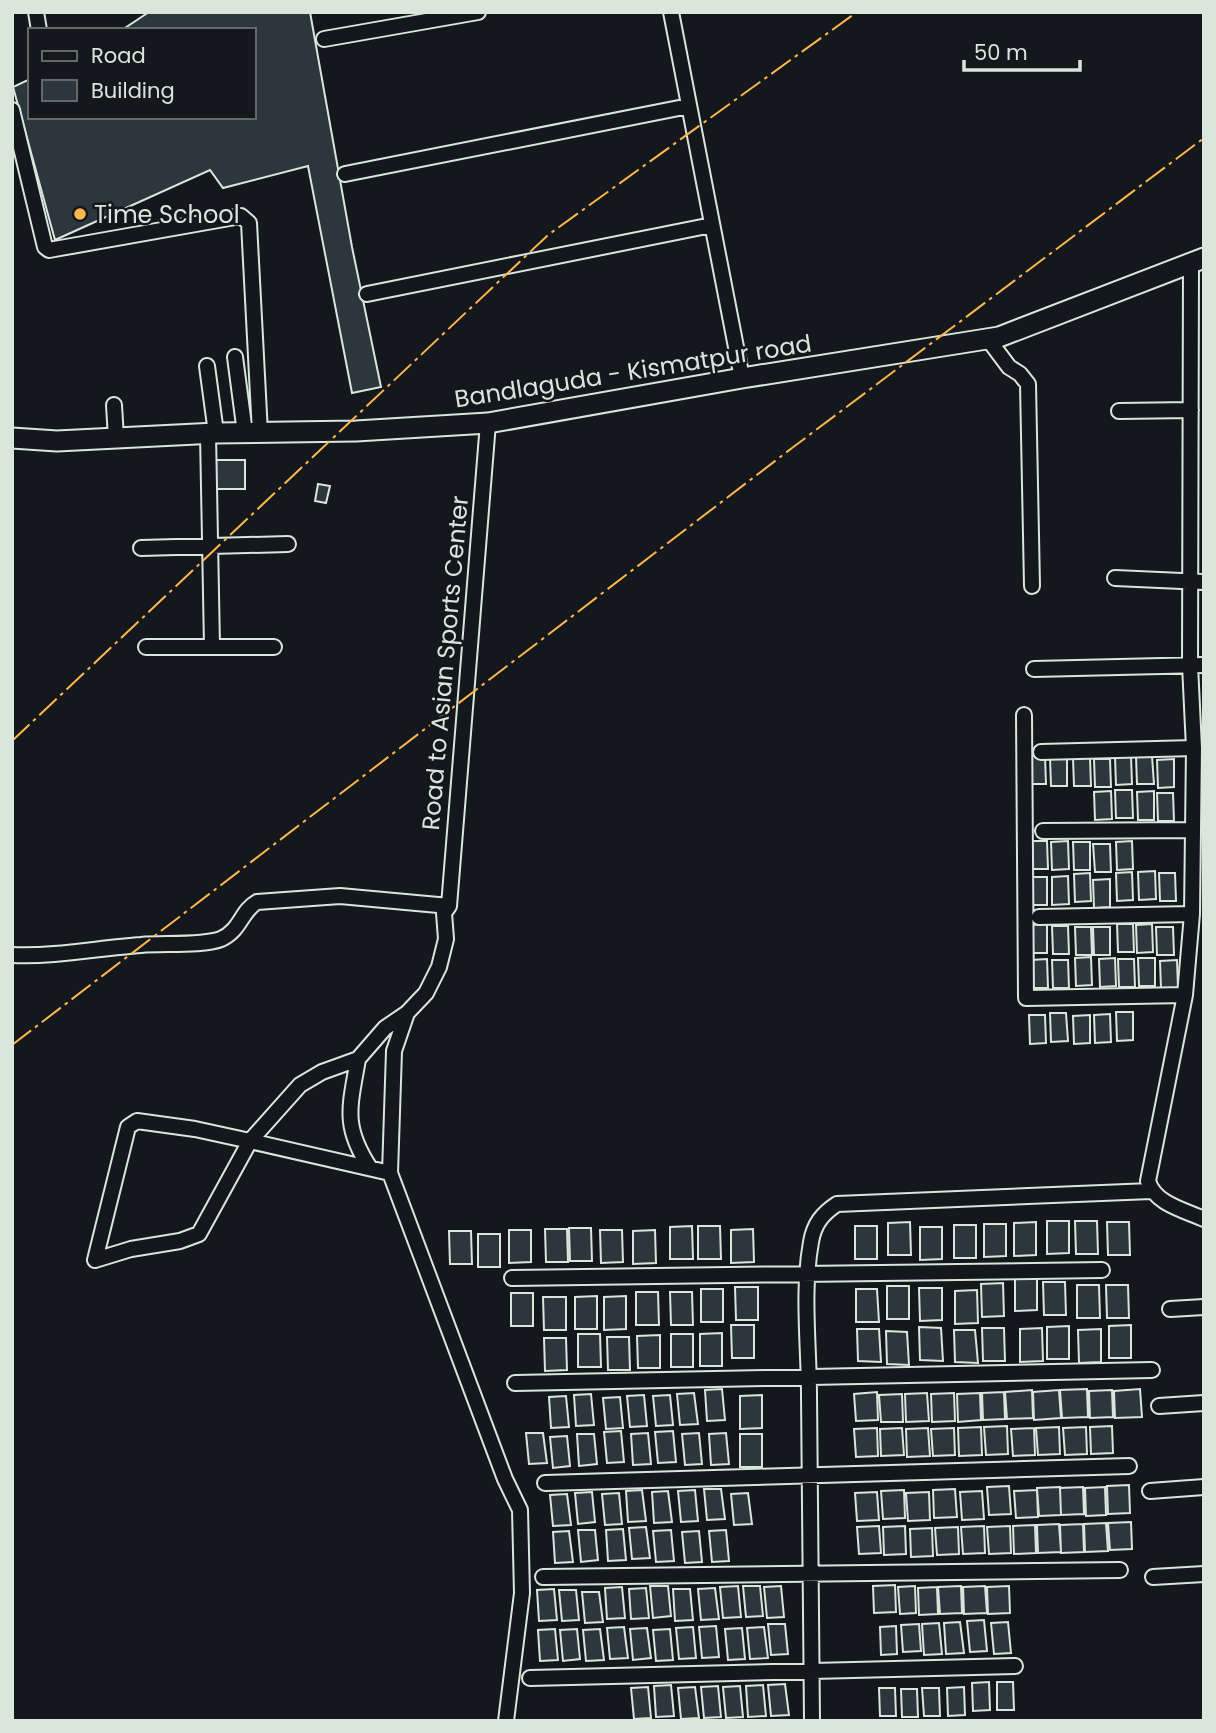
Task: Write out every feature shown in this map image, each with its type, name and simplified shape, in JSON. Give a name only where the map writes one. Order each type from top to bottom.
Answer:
[{"type":"street","points":[[324,39],[478,12]]},
{"type":"street","points":[[671,12],[742,378]]},
{"type":"street","points":[[345,174],[689,106]]},
{"type":"street","points":[[12,110],[45,247],[49,250],[241,216],[249,223],[253,433]]},
{"type":"street","points":[[368,294],[712,225]]},
{"type":"street","points":[[1197,261],[1191,410],[1197,496],[1192,914],[1185,995],[1148,1181],[1151,1191],[1160,1199],[1204,1219]]},
{"type":"street","name":"Bandlaguda - Kismatpur road","points":[[12,438],[57,441],[356,431],[488,423],[742,378],[999,337],[1197,261]]},
{"type":"street","points":[[988,339],[1009,367],[1020,374],[1028,384],[1032,586]]},
{"type":"street","points":[[235,356],[253,433]]},
{"type":"street","points":[[207,366],[212,434],[212,646]]},
{"type":"street","points":[[114,405],[116,438]]},
{"type":"street","points":[[1119,411],[1191,410]]},
{"type":"street","name":"Road to Asian Sports Center","points":[[407,1013],[426,993],[439,967],[446,939],[444,914],[449,906],[488,423]]},
{"type":"street","points":[[141,548],[288,544]]},
{"type":"street","points":[[1115,578],[1197,582]]},
{"type":"street","points":[[146,647],[274,646]]},
{"type":"street","points":[[1034,669],[1197,665]]},
{"type":"street","points":[[1024,715],[1026,998],[1185,995]]},
{"type":"street","points":[[1041,752],[1194,748]]},
{"type":"street","points":[[1043,831],[1193,830]]},
{"type":"street","points":[[12,955],[39,955],[140,944],[214,941],[234,931],[251,905],[257,902],[340,896],[449,906]]},
{"type":"street","points":[[1039,917],[1192,914]]},
{"type":"street","points":[[390,1173],[370,1168],[250,1141],[195,1129],[137,1121],[128,1127],[95,1261],[118,1252],[180,1241],[199,1234],[250,1141],[300,1086],[321,1072],[358,1059],[385,1028],[407,1013]]},
{"type":"street","points":[[407,1013],[394,1051],[390,1173],[505,1479],[520,1510],[522,1592],[506,1721]]},
{"type":"street","points":[[358,1059],[350,1123],[356,1147],[370,1168]]},
{"type":"street","points":[[812,1721],[807,1274],[816,1225],[824,1213],[837,1204],[1151,1191]]},
{"type":"street","points":[[512,1278],[1102,1270]]},
{"type":"street","points":[[1170,1309],[1204,1307]]},
{"type":"street","points":[[515,1383],[1152,1370]]},
{"type":"street","points":[[1159,1406],[1204,1403]]},
{"type":"street","points":[[545,1483],[1129,1466]]},
{"type":"street","points":[[1150,1491],[1204,1487]]},
{"type":"street","points":[[544,1577],[1120,1570]]},
{"type":"street","points":[[1153,1577],[1204,1574]]},
{"type":"street","points":[[530,1678],[1015,1666]]},
{"type":"building","name":"Time School","points":[[149,12],[310,12],[352,247],[381,387],[352,393],[308,166],[223,188],[210,170],[55,240],[13,87],[28,80],[28,119],[256,119],[256,28],[125,28]]},
{"type":"building","points":[[214,460],[245,460],[245,489],[214,489]]},
{"type":"building","points":[[318,484],[330,486],[326,503],[315,501]]},
{"type":"building","points":[[1029,756],[1045,756],[1046,784],[1029,784]]},
{"type":"building","points":[[1131,756],[1132,784],[1116,785],[1115,757]]},
{"type":"building","points":[[1136,756],[1152,756],[1154,784],[1137,784]]},
{"type":"building","points":[[1050,758],[1067,758],[1067,786],[1051,786]]},
{"type":"building","points":[[1073,758],[1090,758],[1091,786],[1074,786]]},
{"type":"building","points":[[1094,759],[1110,759],[1111,787],[1095,787]]},
{"type":"building","points":[[1174,759],[1174,787],[1158,788],[1157,760]]},
{"type":"building","points":[[1115,790],[1132,790],[1133,818],[1116,818]]},
{"type":"building","points":[[1111,791],[1112,819],[1095,820],[1094,792]]},
{"type":"building","points":[[1154,791],[1154,820],[1138,820],[1137,792]]},
{"type":"building","points":[[1157,793],[1173,793],[1174,821],[1158,821]]},
{"type":"building","points":[[1031,841],[1047,841],[1048,869],[1032,869]]},
{"type":"building","points":[[1068,841],[1069,869],[1052,870],[1051,842]]},
{"type":"building","points":[[1132,841],[1133,869],[1117,870],[1116,842]]},
{"type":"building","points":[[1073,842],[1090,842],[1090,870],[1074,870]]},
{"type":"building","points":[[1093,844],[1110,844],[1111,872],[1095,872]]},
{"type":"building","points":[[1155,871],[1156,899],[1139,900],[1138,872]]},
{"type":"building","points":[[1132,872],[1133,900],[1117,901],[1116,873]]},
{"type":"building","points":[[1090,873],[1091,901],[1075,902],[1074,874]]},
{"type":"building","points":[[1159,873],[1175,873],[1176,901],[1160,901]]},
{"type":"building","points":[[1068,876],[1069,904],[1052,905],[1052,877]]},
{"type":"building","points":[[1030,877],[1047,877],[1047,905],[1031,905]]},
{"type":"building","points":[[1110,879],[1110,907],[1094,908],[1093,880]]},
{"type":"building","points":[[1047,924],[1047,953],[1031,953],[1030,925]]},
{"type":"building","points":[[1117,924],[1133,924],[1134,952],[1118,952]]},
{"type":"building","points":[[1152,924],[1153,952],[1137,953],[1136,925]]},
{"type":"building","points":[[1052,926],[1068,926],[1069,954],[1053,954]]},
{"type":"building","points":[[1075,927],[1091,927],[1092,955],[1076,955]]},
{"type":"building","points":[[1093,927],[1110,927],[1110,955],[1094,955]]},
{"type":"building","points":[[1156,927],[1173,927],[1174,955],[1157,955]]},
{"type":"building","points":[[1091,957],[1092,985],[1076,986],[1075,958]]},
{"type":"building","points":[[1115,958],[1116,986],[1100,987],[1099,959]]},
{"type":"building","points":[[1138,958],[1155,958],[1155,986],[1139,986]]},
{"type":"building","points":[[1047,959],[1048,988],[1031,988],[1031,960]]},
{"type":"building","points":[[1118,959],[1134,959],[1135,987],[1119,987]]},
{"type":"building","points":[[1052,960],[1068,960],[1069,988],[1053,988]]},
{"type":"building","points":[[1177,960],[1178,988],[1161,989],[1160,961]]},
{"type":"building","points":[[1116,1012],[1133,1012],[1133,1040],[1117,1041]]},
{"type":"building","points":[[1050,1013],[1066,1013],[1068,1041],[1051,1042]]},
{"type":"building","points":[[1110,1014],[1111,1042],[1095,1043],[1094,1015]]},
{"type":"building","points":[[1029,1015],[1045,1015],[1046,1043],[1030,1044]]},
{"type":"building","points":[[1090,1015],[1090,1043],[1074,1044],[1073,1016]]},
{"type":"building","points":[[1047,1221],[1069,1221],[1069,1253],[1047,1254]]},
{"type":"building","points":[[1075,1221],[1097,1221],[1098,1254],[1076,1254]]},
{"type":"building","points":[[910,1222],[911,1255],[888,1255],[888,1223]]},
{"type":"building","points":[[1036,1222],[1036,1255],[1014,1256],[1014,1223]]},
{"type":"building","points":[[1107,1222],[1129,1222],[1130,1255],[1108,1255]]},
{"type":"building","points":[[984,1224],[1006,1224],[1006,1256],[984,1257]]},
{"type":"building","points":[[954,1225],[976,1225],[976,1258],[954,1258]]},
{"type":"building","points":[[692,1226],[693,1259],[670,1259],[670,1227]]},
{"type":"building","points":[[698,1226],[720,1226],[721,1259],[698,1259]]},
{"type":"building","points":[[855,1226],[877,1226],[877,1259],[855,1259]]},
{"type":"building","points":[[920,1227],[942,1227],[942,1259],[920,1260]]},
{"type":"building","points":[[569,1228],[591,1228],[592,1261],[570,1261]]},
{"type":"building","points":[[545,1229],[567,1229],[568,1262],[546,1262]]},
{"type":"building","points":[[753,1229],[754,1262],[731,1263],[731,1230]]},
{"type":"building","points":[[509,1230],[531,1230],[531,1262],[509,1263]]},
{"type":"building","points":[[600,1230],[622,1230],[623,1262],[601,1263]]},
{"type":"building","points":[[655,1230],[656,1263],[633,1264],[633,1231]]},
{"type":"building","points":[[449,1231],[471,1231],[472,1264],[450,1264]]},
{"type":"building","points":[[478,1234],[500,1234],[500,1267],[478,1267]]},
{"type":"building","points":[[1037,1277],[1037,1310],[1015,1311],[1015,1278]]},
{"type":"building","points":[[1043,1282],[1065,1282],[1066,1315],[1044,1315]]},
{"type":"building","points":[[1003,1283],[1004,1316],[982,1317],[981,1284]]},
{"type":"building","points":[[1077,1285],[1099,1285],[1100,1318],[1077,1318]]},
{"type":"building","points":[[1106,1285],[1128,1285],[1129,1318],[1107,1318]]},
{"type":"building","points":[[887,1286],[909,1286],[909,1319],[887,1319]]},
{"type":"building","points":[[735,1287],[758,1287],[758,1320],[736,1320]]},
{"type":"building","points":[[919,1288],[942,1288],[942,1320],[920,1321]]},
{"type":"building","points":[[701,1289],[723,1289],[723,1322],[701,1322]]},
{"type":"building","points":[[856,1289],[877,1289],[879,1322],[856,1322]]},
{"type":"building","points":[[977,1290],[978,1323],[955,1324],[955,1291]]},
{"type":"building","points":[[636,1292],[658,1292],[659,1325],[636,1325]]},
{"type":"building","points":[[670,1292],[692,1292],[693,1325],[671,1325]]},
{"type":"building","points":[[511,1293],[533,1293],[533,1326],[511,1326]]},
{"type":"building","points":[[597,1296],[597,1329],[575,1329],[575,1297]]},
{"type":"building","points":[[626,1296],[626,1329],[604,1330],[604,1297]]},
{"type":"building","points":[[543,1297],[566,1297],[566,1330],[544,1330]]},
{"type":"building","points":[[731,1325],[754,1325],[754,1358],[732,1358]]},
{"type":"building","points":[[1131,1325],[1131,1358],[1109,1358],[1109,1326]]},
{"type":"building","points":[[1069,1326],[1069,1359],[1047,1359],[1047,1327]]},
{"type":"building","points":[[919,1327],[941,1328],[943,1361],[920,1360]]},
{"type":"building","points":[[982,1328],[1004,1328],[1005,1361],[983,1361]]},
{"type":"building","points":[[1042,1328],[1043,1361],[1020,1362],[1020,1329]]},
{"type":"building","points":[[857,1329],[879,1329],[881,1362],[858,1361]]},
{"type":"building","points":[[1101,1329],[1101,1362],[1079,1363],[1078,1330]]},
{"type":"building","points":[[954,1330],[975,1330],[978,1363],[955,1362]]},
{"type":"building","points":[[886,1331],[907,1332],[909,1365],[887,1364]]},
{"type":"building","points":[[722,1333],[722,1366],[700,1366],[700,1334]]},
{"type":"building","points":[[578,1334],[600,1334],[601,1367],[578,1367]]},
{"type":"building","points":[[671,1334],[693,1334],[693,1367],[671,1367]]},
{"type":"building","points":[[660,1335],[660,1368],[638,1368],[637,1336]]},
{"type":"building","points":[[607,1337],[629,1337],[630,1370],[608,1370]]},
{"type":"building","points":[[544,1338],[566,1338],[567,1370],[545,1371]]},
{"type":"building","points":[[722,1389],[725,1420],[707,1421],[705,1390]]},
{"type":"building","points":[[1087,1389],[1088,1417],[1062,1418],[1060,1390]]},
{"type":"building","points":[[1140,1389],[1142,1417],[1115,1418],[1114,1391]]},
{"type":"building","points":[[1032,1390],[1033,1418],[1007,1419],[1005,1392]]},
{"type":"building","points":[[1059,1390],[1061,1418],[1034,1420],[1033,1392]]},
{"type":"building","points":[[1112,1390],[1113,1417],[1090,1418],[1089,1391]]},
{"type":"building","points":[[877,1392],[878,1420],[856,1421],[854,1394]]},
{"type":"building","points":[[1004,1392],[1005,1419],[983,1420],[982,1393]]},
{"type":"building","points":[[694,1393],[698,1424],[680,1425],[677,1394]]},
{"type":"building","points":[[927,1393],[929,1421],[906,1422],[905,1394]]},
{"type":"building","points":[[954,1393],[955,1421],[932,1422],[931,1394]]},
{"type":"building","points":[[980,1393],[981,1420],[958,1422],[957,1394]]},
{"type":"building","points":[[591,1394],[594,1425],[576,1426],[574,1395]]},
{"type":"building","points":[[902,1394],[903,1422],[881,1422],[879,1395]]},
{"type":"building","points":[[644,1395],[647,1426],[630,1427],[627,1396]]},
{"type":"building","points":[[670,1395],[673,1425],[656,1426],[653,1396]]},
{"type":"building","points":[[762,1395],[762,1428],[740,1429],[740,1396]]},
{"type":"building","points":[[566,1396],[569,1427],[551,1428],[549,1397]]},
{"type":"building","points":[[620,1397],[623,1428],[606,1429],[603,1398]]},
{"type":"building","points":[[1007,1426],[1008,1454],[986,1455],[984,1427]]},
{"type":"building","points":[[1112,1426],[1113,1453],[1091,1454],[1090,1427]]},
{"type":"building","points":[[981,1427],[982,1455],[959,1456],[958,1428]]},
{"type":"building","points":[[1059,1427],[1060,1454],[1038,1455],[1036,1428]]},
{"type":"building","points":[[1086,1427],[1087,1454],[1065,1455],[1063,1428]]},
{"type":"building","points":[[877,1428],[878,1456],[856,1457],[854,1429]]},
{"type":"building","points":[[902,1428],[904,1455],[881,1456],[880,1429]]},
{"type":"building","points":[[928,1428],[930,1456],[907,1457],[906,1429]]},
{"type":"building","points":[[954,1428],[955,1455],[933,1456],[931,1429]]},
{"type":"building","points":[[1034,1428],[1035,1455],[1013,1456],[1011,1429]]},
{"type":"building","points":[[621,1431],[624,1462],[607,1463],[604,1432]]},
{"type":"building","points":[[673,1431],[676,1462],[658,1463],[655,1432]]},
{"type":"building","points":[[526,1433],[543,1433],[547,1463],[529,1464]]},
{"type":"building","points":[[648,1433],[651,1464],[633,1465],[631,1434]]},
{"type":"building","points":[[699,1433],[702,1464],[685,1465],[682,1434]]},
{"type":"building","points":[[726,1433],[729,1464],[711,1465],[709,1434]]},
{"type":"building","points":[[577,1434],[594,1434],[597,1464],[579,1466]]},
{"type":"building","points":[[740,1434],[762,1434],[762,1467],[740,1467]]},
{"type":"building","points":[[567,1436],[570,1466],[553,1468],[550,1437]]},
{"type":"building","points":[[1129,1485],[1130,1513],[1108,1514],[1107,1486]]},
{"type":"building","points":[[1009,1486],[1011,1514],[989,1515],[987,1487]]},
{"type":"building","points":[[1060,1487],[1061,1515],[1039,1516],[1037,1488]]},
{"type":"building","points":[[1083,1487],[1084,1514],[1061,1515],[1060,1488]]},
{"type":"building","points":[[1105,1487],[1106,1515],[1086,1516],[1085,1488]]},
{"type":"building","points":[[704,1489],[721,1489],[725,1519],[707,1520]]},
{"type":"building","points":[[955,1489],[957,1517],[934,1518],[933,1490]]},
{"type":"building","points":[[642,1490],[646,1521],[628,1522],[626,1491]]},
{"type":"building","points":[[695,1490],[698,1521],[681,1522],[678,1491]]},
{"type":"building","points":[[904,1490],[905,1518],[883,1519],[881,1491]]},
{"type":"building","points":[[1037,1490],[1038,1517],[1016,1518],[1014,1491]]},
{"type":"building","points":[[668,1491],[672,1522],[654,1523],[652,1492]]},
{"type":"building","points":[[982,1491],[984,1519],[962,1520],[960,1492]]},
{"type":"building","points":[[592,1492],[595,1522],[578,1524],[575,1493]]},
{"type":"building","points":[[877,1492],[879,1520],[857,1521],[855,1493]]},
{"type":"building","points":[[929,1492],[930,1520],[908,1521],[906,1493]]},
{"type":"building","points":[[619,1493],[622,1524],[605,1525],[602,1494]]},
{"type":"building","points":[[748,1493],[752,1524],[734,1525],[731,1494]]},
{"type":"building","points":[[567,1494],[571,1525],[553,1526],[550,1495]]},
{"type":"building","points":[[1131,1522],[1132,1549],[1110,1550],[1108,1523]]},
{"type":"building","points":[[1106,1523],[1108,1551],[1085,1552],[1084,1524]]},
{"type":"building","points":[[1059,1524],[1061,1552],[1038,1553],[1037,1525]]},
{"type":"building","points":[[1083,1524],[1084,1552],[1061,1553],[1060,1525]]},
{"type":"building","points":[[1035,1525],[1036,1553],[1014,1554],[1013,1526]]},
{"type":"building","points":[[879,1526],[881,1553],[859,1554],[857,1527]]},
{"type":"building","points":[[905,1526],[906,1554],[884,1555],[883,1527]]},
{"type":"building","points":[[984,1526],[985,1553],[963,1554],[961,1527]]},
{"type":"building","points":[[1010,1526],[1011,1553],[989,1554],[987,1527]]},
{"type":"building","points":[[646,1527],[650,1558],[632,1559],[629,1528]]},
{"type":"building","points":[[958,1527],[959,1554],[937,1555],[935,1528]]},
{"type":"building","points":[[932,1528],[933,1556],[911,1557],[910,1529]]},
{"type":"building","points":[[623,1529],[626,1560],[608,1561],[606,1530]]},
{"type":"building","points":[[578,1530],[595,1530],[598,1560],[581,1562]]},
{"type":"building","points":[[671,1530],[674,1561],[656,1562],[653,1531]]},
{"type":"building","points":[[726,1530],[729,1561],[712,1562],[709,1531]]},
{"type":"building","points":[[569,1531],[573,1562],[555,1563],[553,1532]]},
{"type":"building","points":[[699,1531],[702,1562],[685,1563],[682,1532]]},
{"type":"building","points":[[895,1585],[896,1612],[874,1613],[873,1586]]},
{"type":"building","points":[[650,1586],[668,1586],[671,1616],[653,1618]]},
{"type":"building","points":[[738,1586],[741,1617],[723,1618],[720,1587]]},
{"type":"building","points":[[743,1586],[760,1586],[763,1616],[746,1617]]},
{"type":"building","points":[[781,1586],[784,1617],[767,1618],[764,1587]]},
{"type":"building","points":[[915,1586],[916,1613],[900,1614],[898,1587]]},
{"type":"building","points":[[961,1586],[962,1613],[940,1614],[938,1587]]},
{"type":"building","points":[[985,1586],[987,1613],[964,1614],[963,1587]]},
{"type":"building","points":[[1009,1586],[1010,1613],[988,1614],[987,1587]]},
{"type":"building","points":[[622,1587],[625,1618],[607,1619],[605,1588]]},
{"type":"building","points":[[937,1587],[938,1614],[919,1615],[918,1588]]},
{"type":"building","points":[[646,1588],[649,1618],[631,1619],[629,1589]]},
{"type":"building","points":[[715,1588],[719,1619],[701,1620],[698,1589]]},
{"type":"building","points":[[554,1589],[557,1620],[539,1621],[537,1590]]},
{"type":"building","points":[[673,1589],[690,1589],[693,1620],[675,1621]]},
{"type":"building","points":[[559,1590],[576,1590],[579,1620],[562,1621]]},
{"type":"building","points":[[582,1592],[599,1592],[603,1622],[585,1623]]},
{"type":"building","points":[[984,1620],[987,1651],[970,1652],[967,1621]]},
{"type":"building","points":[[960,1622],[964,1653],[946,1654],[944,1623]]},
{"type":"building","points":[[1008,1622],[1011,1653],[994,1654],[991,1623]]},
{"type":"building","points":[[939,1623],[942,1654],[924,1655],[922,1624]]},
{"type":"building","points":[[768,1624],[785,1624],[788,1654],[771,1655]]},
{"type":"building","points":[[919,1624],[921,1651],[903,1652],[901,1625]]},
{"type":"building","points":[[716,1626],[719,1657],[702,1658],[699,1627]]},
{"type":"building","points":[[896,1626],[897,1654],[881,1655],[880,1627]]},
{"type":"building","points":[[624,1627],[628,1658],[610,1659],[607,1628]]},
{"type":"building","points":[[693,1627],[696,1658],[679,1659],[676,1628]]},
{"type":"building","points":[[764,1627],[768,1658],[750,1659],[747,1628]]},
{"type":"building","points":[[647,1628],[651,1658],[633,1660],[630,1629]]},
{"type":"building","points":[[742,1628],[745,1659],[728,1660],[725,1629]]},
{"type":"building","points":[[555,1629],[558,1660],[540,1661],[538,1630]]},
{"type":"building","points":[[577,1629],[580,1659],[563,1661],[560,1630]]},
{"type":"building","points":[[600,1629],[604,1660],[586,1661],[583,1630]]},
{"type":"building","points":[[670,1629],[673,1660],[656,1661],[653,1630]]},
{"type":"building","points":[[989,1682],[990,1710],[973,1711],[972,1683]]},
{"type":"building","points":[[997,1682],[1013,1682],[1014,1710],[997,1710]]},
{"type":"building","points":[[785,1684],[789,1715],[771,1716],[768,1685]]},
{"type":"building","points":[[671,1685],[674,1716],[656,1717],[654,1686]]},
{"type":"building","points":[[763,1685],[766,1716],[748,1717],[746,1686]]},
{"type":"building","points":[[718,1686],[721,1717],[704,1718],[701,1687]]},
{"type":"building","points":[[740,1686],[743,1717],[726,1718],[723,1687]]},
{"type":"building","points":[[648,1687],[651,1718],[634,1719],[631,1688]]},
{"type":"building","points":[[695,1687],[699,1718],[681,1719],[678,1688]]},
{"type":"building","points":[[964,1687],[965,1715],[948,1716],[947,1688]]},
{"type":"building","points":[[879,1688],[895,1688],[896,1716],[880,1716]]},
{"type":"building","points":[[922,1688],[939,1688],[940,1716],[924,1716]]},
{"type":"building","points":[[901,1689],[917,1689],[918,1717],[902,1717]]},
{"type":"power","points":[[12,741],[548,235],[857,12]]},
{"type":"power","points":[[12,1045],[792,448],[1204,138]]},
{"type":"place","name":"Time School","points":[[80,214]]}]
